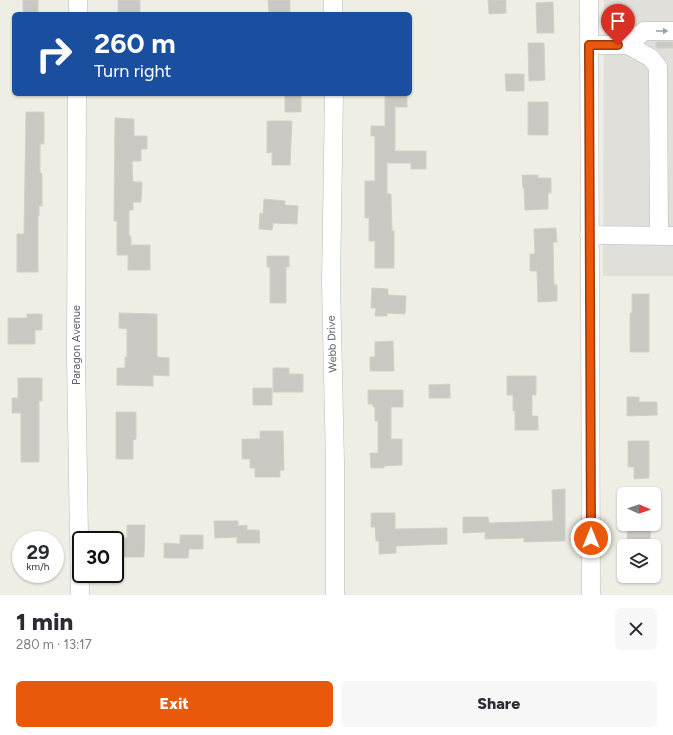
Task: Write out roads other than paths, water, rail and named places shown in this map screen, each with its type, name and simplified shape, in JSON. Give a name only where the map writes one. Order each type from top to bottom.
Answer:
[{"type":"street","points":[[78,0],[78,12]]},
{"type":"street","points":[[333,0],[333,12]]},
{"type":"street","points":[[589,0],[591,595]]},
{"type":"street","points":[[628,45],[644,32],[673,32]]},
{"type":"street","points":[[589,45],[628,45],[651,58],[658,67],[666,236],[590,236]]},
{"type":"street","name":"Paragon Avenue","points":[[77,96],[76,358],[80,595]]},
{"type":"street","name":"Webb Drive","points":[[334,96],[330,284],[335,463],[335,595]]}]
